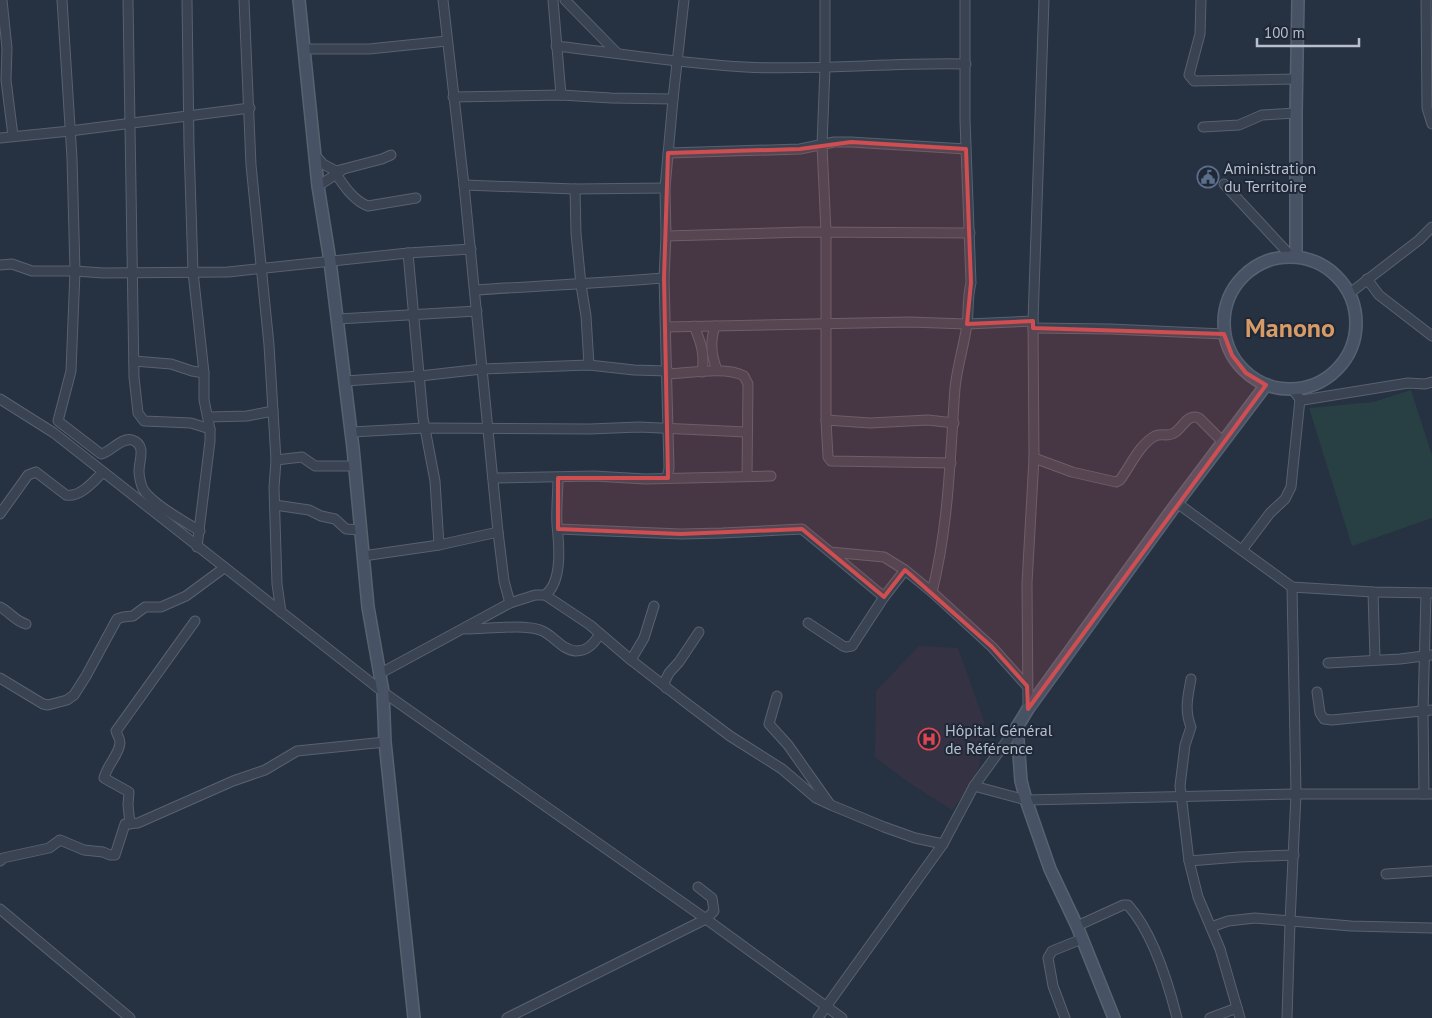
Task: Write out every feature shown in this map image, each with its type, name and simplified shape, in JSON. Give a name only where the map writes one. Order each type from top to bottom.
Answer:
[{"type":"street","points":[[2,0],[7,48],[6,80],[13,136]]},
{"type":"street","points":[[54,433],[71,371],[75,271],[72,158],[62,0]]},
{"type":"street","points":[[128,0],[134,377],[138,410],[141,419],[151,422],[191,423],[210,429]]},
{"type":"street","points":[[187,0],[194,272],[204,373],[204,400],[210,429],[197,547]]},
{"type":"street","points":[[244,0],[250,108],[250,165],[261,269],[276,460],[274,488],[277,584],[281,612]]},
{"type":"street","points":[[299,0],[314,154],[352,432],[368,607],[383,692],[385,742],[414,1018]]},
{"type":"street","points":[[442,0],[464,185],[498,532],[504,581],[510,603]]},
{"type":"street","points":[[553,0],[561,95]]},
{"type":"street","points":[[565,0],[617,53]]},
{"type":"street","points":[[667,478],[669,468],[668,372],[664,278],[666,188],[673,98],[684,0]]},
{"type":"street","points":[[825,0],[822,145],[826,232],[826,420],[828,457],[831,461],[951,463]]},
{"type":"street","points":[[932,592],[939,564],[951,463],[955,387],[967,324],[967,299],[971,283],[966,149],[965,0]]},
{"type":"street","points":[[1028,709],[1027,583],[1034,458],[1033,324],[1044,0]]},
{"type":"street","points":[[1201,0],[1200,34],[1190,75],[1194,81],[1296,79]]},
{"type":"street","points":[[1293,256],[1298,0]]},
{"type":"street","points":[[1426,0],[1427,108],[1432,124]]},
{"type":"street","points":[[305,49],[369,49],[447,42]]},
{"type":"street","points":[[556,46],[677,62],[744,67],[825,68],[966,64]]},
{"type":"street","points":[[454,96],[561,95],[611,98],[673,98]]},
{"type":"street","points":[[0,138],[250,108]]},
{"type":"street","points":[[1203,127],[1239,125],[1262,115],[1296,113]]},
{"type":"street","points":[[668,153],[783,150],[834,142],[966,149]]},
{"type":"street","points":[[314,154],[331,170],[339,172],[347,189],[361,204],[368,206],[416,198]]},
{"type":"street","points":[[318,186],[339,172],[391,155]]},
{"type":"street","points":[[1224,184],[1293,256]]},
{"type":"street","points":[[464,185],[575,189],[666,188]]},
{"type":"street","points":[[575,189],[576,234],[586,316],[589,365]]},
{"type":"street","points":[[1350,293],[1419,240],[1432,227]]},
{"type":"street","points":[[666,236],[826,232],[970,233]]},
{"type":"street","points":[[0,265],[12,264],[32,271],[75,271],[103,274],[228,272],[408,253],[470,249]]},
{"type":"street","points":[[408,253],[424,428],[435,481],[439,545]]},
{"type":"street","points":[[1296,394],[1334,374],[1348,357],[1356,336],[1356,314],[1350,293],[1336,274],[1318,262],[1293,256],[1267,260],[1247,271],[1232,289],[1224,311],[1224,334],[1232,355],[1246,373],[1266,385],[1296,394],[1303,400],[1408,383],[1425,384],[1432,382]]},
{"type":"street","points":[[474,290],[581,285],[664,278]]},
{"type":"street","points":[[1367,279],[1379,295],[1432,336]]},
{"type":"street","points":[[338,319],[476,311]]},
{"type":"street","points":[[666,327],[908,322],[1033,324],[1224,334]]},
{"type":"street","points":[[694,326],[702,343],[704,361],[702,372]]},
{"type":"street","points":[[715,326],[711,340],[713,359],[717,370]]},
{"type":"street","points":[[134,361],[171,364],[192,372],[204,373]]},
{"type":"street","points":[[345,381],[420,376],[482,369],[589,365],[668,372],[717,370],[736,373],[744,376],[748,384],[747,476]]},
{"type":"street","points":[[818,1018],[943,844],[974,786],[1028,709],[1266,385]]},
{"type":"street","points":[[1242,550],[1270,513],[1285,500],[1291,487],[1296,394]]},
{"type":"street","points":[[0,399],[54,433],[383,692],[706,919],[842,1018]]},
{"type":"street","points":[[208,417],[247,416],[273,411]]},
{"type":"street","points":[[1034,458],[1072,472],[1116,482],[1120,480],[1145,444],[1157,435],[1176,433],[1191,417],[1199,418],[1224,442]]},
{"type":"street","points":[[826,420],[870,423],[928,420],[954,423]]},
{"type":"street","points":[[58,421],[101,454],[124,441],[129,440],[138,444],[142,450],[139,472],[143,489],[171,513],[200,530]]},
{"type":"street","points":[[352,432],[488,427],[590,429],[639,427],[746,432]]},
{"type":"street","points":[[276,460],[302,457],[315,466],[355,466]]},
{"type":"street","points":[[0,514],[32,472],[36,472],[66,495],[71,496],[84,489],[103,472]]},
{"type":"street","points":[[493,478],[594,476],[645,480],[771,476]]},
{"type":"street","points":[[379,674],[510,603],[534,595],[545,594],[552,590],[557,576],[558,478]]},
{"type":"street","points":[[974,786],[1026,800],[1296,794],[1428,794],[1429,593],[1292,587],[1177,504]]},
{"type":"street","points":[[275,505],[309,510],[321,516],[335,518],[346,529],[360,530]]},
{"type":"street","points":[[558,528],[698,534],[802,529],[884,597]]},
{"type":"street","points":[[363,556],[439,545],[498,532]]},
{"type":"street","points":[[830,552],[884,557],[905,570],[992,647],[1027,686]]},
{"type":"street","points":[[0,678],[43,704],[48,705],[67,700],[74,695],[86,676],[117,619],[123,616],[133,616],[145,608],[161,607],[186,596],[224,568]]},
{"type":"street","points":[[808,623],[843,646],[852,646],[884,597],[905,570]]},
{"type":"street","points":[[1287,1018],[1296,794],[1292,587]]},
{"type":"street","points":[[1373,592],[1375,659]]},
{"type":"street","points":[[545,594],[590,625],[666,688],[730,736],[782,769],[816,798],[831,806],[915,838],[943,844]]},
{"type":"street","points":[[631,660],[644,638],[654,606]]},
{"type":"street","points":[[0,607],[18,622],[26,624]]},
{"type":"street","points":[[130,824],[129,792],[104,777],[109,763],[115,757],[120,745],[116,731],[195,621]]},
{"type":"street","points":[[463,629],[530,627],[547,633],[561,645],[576,651],[592,646],[600,634]]},
{"type":"street","points":[[666,688],[664,683],[668,673],[679,662],[699,632]]},
{"type":"street","points":[[1328,663],[1428,656]]},
{"type":"street","points":[[1191,679],[1186,713],[1191,727],[1185,745],[1180,786],[1189,861],[1198,897],[1220,949],[1240,1018]]},
{"type":"street","points":[[1317,692],[1320,713],[1324,719],[1332,720],[1427,710]]},
{"type":"street","points":[[777,696],[770,724],[788,745],[831,806]]},
{"type":"street","points":[[1017,727],[1021,781],[1026,800],[1050,870],[1077,926],[1114,1018]]},
{"type":"street","points":[[0,861],[12,856],[49,848],[60,840],[77,848],[103,852],[113,856],[116,853],[124,826],[138,823],[251,774],[265,770],[297,751],[385,742]]},
{"type":"street","points":[[1189,861],[1294,855]]},
{"type":"street","points":[[1386,874],[1432,871]]},
{"type":"street","points":[[507,1018],[706,919],[714,911],[712,898],[698,887]]},
{"type":"street","points":[[1077,926],[1124,905],[1128,905],[1138,918],[1161,966],[1177,1018]]},
{"type":"street","points":[[0,909],[130,1018]]},
{"type":"street","points":[[1211,928],[1228,920],[1255,918],[1290,922],[1432,928]]},
{"type":"street","points":[[1065,1018],[1054,986],[1048,958],[1052,951],[1082,939]]},
{"type":"street","points":[[1210,1018],[1237,1008]]},
{"type":"highlighted area","points":[[851,142],[966,149],[971,283],[967,324],[1033,321],[1033,328],[1224,334],[1232,355],[1246,373],[1266,385],[1028,709],[1027,686],[992,647],[905,570],[884,597],[802,529],[681,534],[558,529],[558,478],[668,478],[664,278],[668,153],[800,149]]},
{"type":"shaded area","name":"Hôpital Général de Référence","points":[[919,646],[958,648],[984,721],[979,768],[973,782],[952,810],[908,782],[875,757],[876,691]]},
{"type":"green space","points":[[1411,390],[1432,455],[1432,518],[1352,546],[1309,408],[1373,402]]},
{"type":"place","name":"Aministration du Territoire","points":[[1208,177]]},
{"type":"place","name":"Hôpital Général de Référence","points":[[929,739]]},
{"type":"district","name":"Manono","points":[[1290,327]]}]
